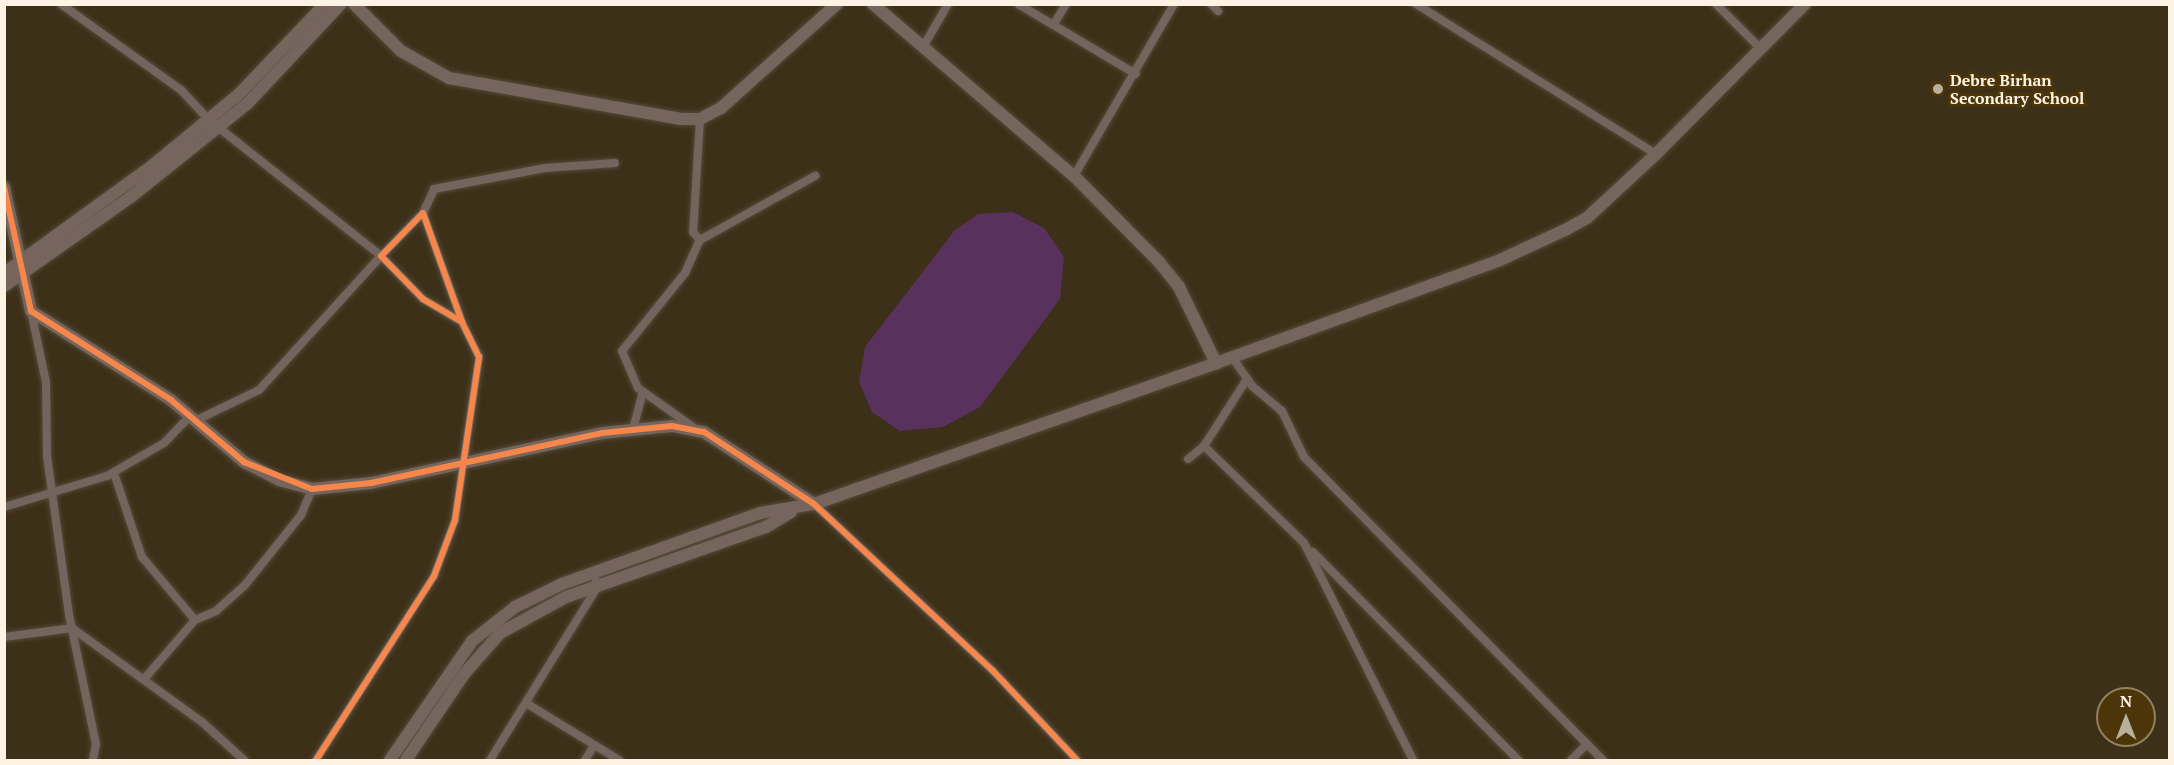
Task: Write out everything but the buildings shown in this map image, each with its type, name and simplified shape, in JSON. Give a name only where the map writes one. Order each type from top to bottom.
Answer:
[{"type":"street","points":[[61,4],[181,90],[214,123],[381,256],[423,299],[462,322]]},
{"type":"street","points":[[214,123],[325,4]]},
{"type":"street","points":[[4,286],[18,270],[214,123],[340,4]]},
{"type":"street","points":[[354,4],[401,51],[449,78],[662,117],[700,119],[721,108],[837,4]]},
{"type":"street","points":[[873,4],[1074,176],[1179,287],[1216,363]]},
{"type":"street","points":[[923,47],[948,4]]},
{"type":"street","points":[[1018,4],[1136,74]]},
{"type":"street","points":[[1054,24],[1066,4]]},
{"type":"street","points":[[1074,176],[1136,74],[1174,4]]},
{"type":"street","points":[[1211,4],[1218,11]]},
{"type":"street","points":[[1416,4],[1656,154]]},
{"type":"street","points":[[1716,4],[1760,48]]},
{"type":"street","points":[[406,760],[464,674],[500,633],[598,586],[766,527],[792,511],[1216,363],[1500,260],[1565,230],[1588,217],[1656,154],[1805,4]]},
{"type":"street","points":[[700,119],[693,232],[700,240]]},
{"type":"street","points":[[4,507],[53,494],[114,473],[164,443],[192,418],[259,390],[423,213],[434,189],[545,168],[615,163]]},
{"type":"street","points":[[815,176],[700,240],[685,273],[622,351],[643,392],[670,415],[704,432],[814,504],[993,671],[1077,760]]},
{"type":"street","points":[[4,187],[18,270],[46,382],[53,494],[72,628],[96,744],[93,760]]},
{"type":"street","points":[[316,760],[434,576],[455,520],[479,357],[462,322],[423,213]]},
{"type":"street","points":[[4,273],[18,270]]},
{"type":"street","points":[[30,311],[192,418],[244,462],[312,489],[371,483],[633,429],[672,426],[704,432]]},
{"type":"street","points":[[1232,357],[1247,379],[1282,411],[1304,457],[1603,760]]},
{"type":"street","points":[[1188,459],[1204,446],[1247,379]]},
{"type":"street","points":[[633,429],[643,392]]},
{"type":"street","points":[[1204,446],[1304,543],[1518,760]]},
{"type":"street","points":[[114,473],[142,557],[195,620]]},
{"type":"street","points":[[144,679],[195,620],[216,610],[245,585],[301,515],[312,489]]},
{"type":"street","points":[[390,760],[454,665],[492,622],[593,573],[760,513],[792,511]]},
{"type":"street","points":[[1304,543],[1413,760]]},
{"type":"street","points":[[593,573],[598,586]]},
{"type":"street","points":[[490,760],[598,586]]},
{"type":"street","points":[[4,637],[72,628],[144,679],[244,760]]},
{"type":"street","points":[[526,703],[593,747],[619,760]]},
{"type":"street","points":[[1571,760],[1587,744]]},
{"type":"street","points":[[585,760],[593,747]]},
{"type":"shaded area","points":[[1013,212],[1044,228],[1064,257],[1060,299],[980,407],[943,427],[900,431],[872,412],[859,382],[865,347],[955,230],[978,214]]},
{"type":"cycle path","points":[[4,187],[31,311],[171,400],[244,462],[312,489],[371,483],[602,433],[672,426],[704,432],[814,504],[993,671],[1077,760]]},
{"type":"cycle path","points":[[316,760],[434,576],[455,520],[479,357],[462,322],[423,299],[381,256],[423,213],[462,322]]},
{"type":"place","name":"Debre Birhan Secondary School","points":[[1938,89]]}]
